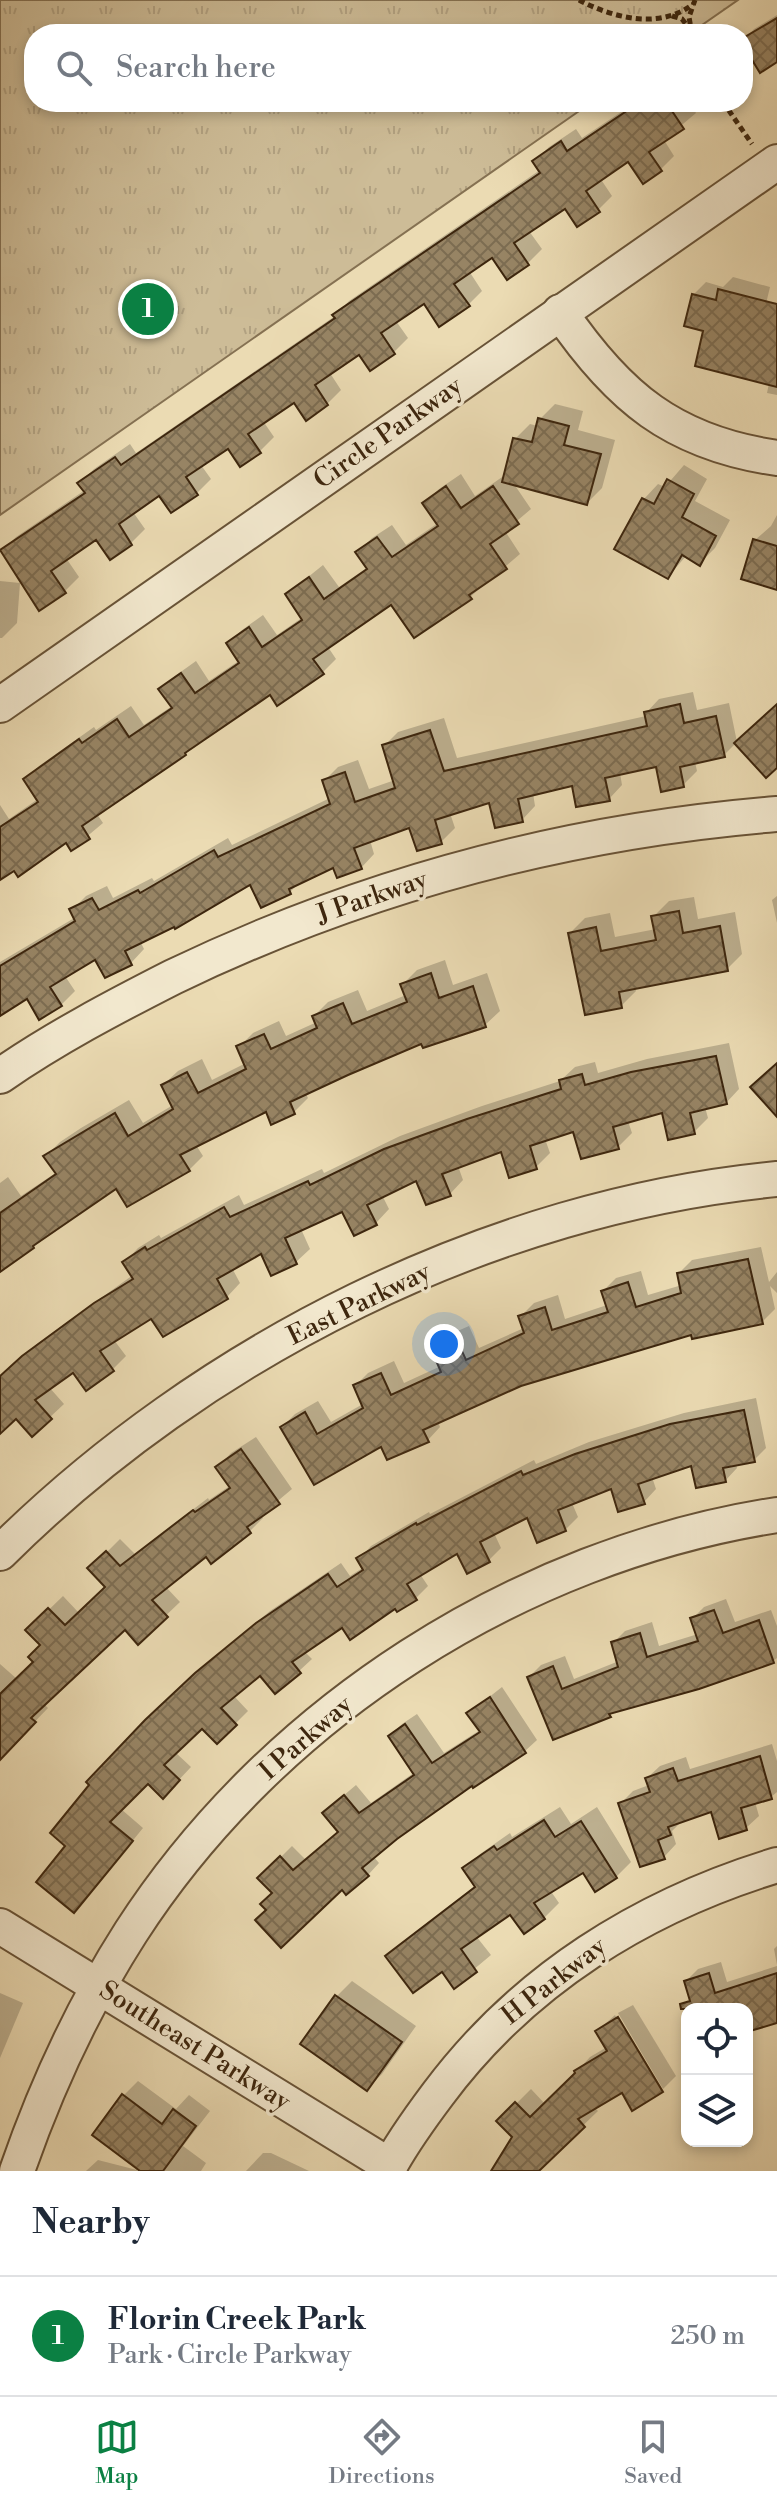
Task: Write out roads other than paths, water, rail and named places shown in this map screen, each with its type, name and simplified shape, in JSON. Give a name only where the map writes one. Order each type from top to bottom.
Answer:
[{"type":"street","name":"Circle Parkway","points":[[0,705],[773,164]]},
{"type":"street","points":[[560,312],[602,369],[652,413],[712,444],[745,454],[777,458]]},
{"type":"street","name":"J Parkway","points":[[0,1076],[130,999],[231,949],[389,889],[498,858],[608,835],[777,814]]},
{"type":"street","name":"East Parkway","points":[[0,1553],[38,1516],[180,1404],[250,1359],[330,1314],[413,1274],[543,1227],[631,1203],[706,1187],[777,1179]]},
{"type":"street","name":"I Parkway","points":[[17,2171],[38,2111],[80,2019],[150,1904],[235,1801],[308,1732],[417,1651],[505,1602],[592,1565],[694,1532],[777,1515]]},
{"type":"street","name":"H Parkway","points":[[389,2168],[418,2121],[457,2068],[502,2020],[579,1957],[663,1907],[723,1881],[777,1865]]},
{"type":"street","name":"Southeast Parkway","points":[[0,1926],[389,2168]]},
{"type":"place","name":"Florin Creek Park","points":[[148,309]]}]
